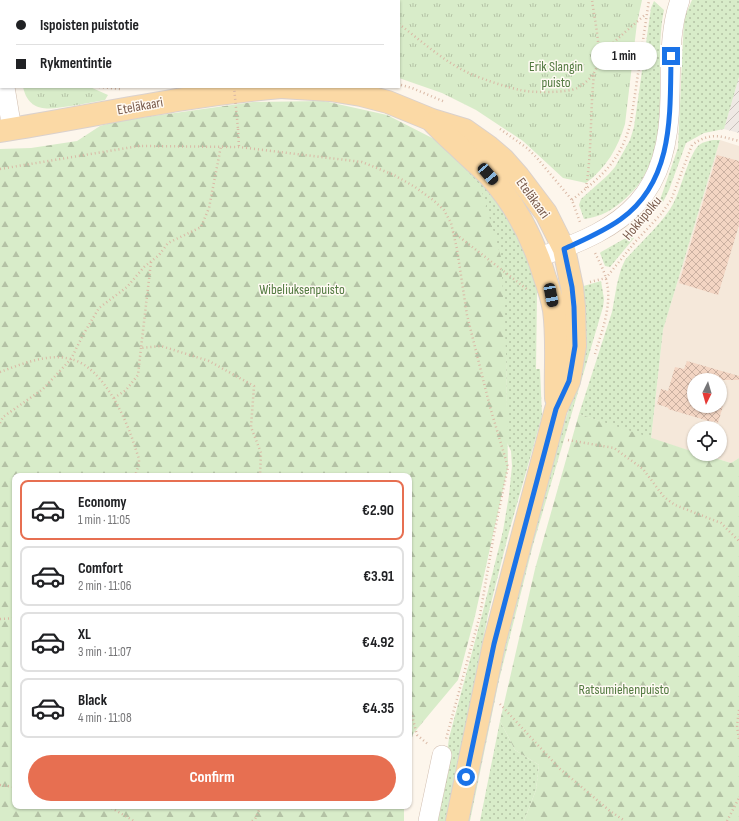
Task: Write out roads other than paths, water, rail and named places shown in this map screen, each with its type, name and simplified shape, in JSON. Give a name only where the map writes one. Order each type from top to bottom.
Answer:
[{"type":"main road","name":"Eteläkaari","points":[[6,130],[159,102],[242,90],[268,88]]},
{"type":"main road","name":"Eteläkaari","points":[[297,88],[330,90],[361,95],[388,102],[432,120],[465,130],[503,160],[536,198],[555,230],[564,249],[572,287],[575,346],[569,381],[556,409]]},
{"type":"main road","name":"Eteläkaari","points":[[432,120],[488,174],[500,188],[525,226],[539,257],[554,309],[557,344],[555,378],[556,409]]},
{"type":"main road","points":[[457,821],[494,644],[556,409]]},
{"type":"street","points":[[539,257],[564,249],[588,238],[622,219],[644,196],[656,175],[665,150],[670,119],[671,40],[675,14],[674,1]]},
{"type":"street","points":[[5,88],[6,130]]},
{"type":"street","points":[[428,821],[442,755]]},
{"type":"park label","name":"Erik Slangin puisto","points":[[556,74]]},
{"type":"park label","name":"Wibeliuksenpuisto","points":[[302,289]]},
{"type":"park label","name":"Ratsumiehenpuisto","points":[[624,689]]}]
